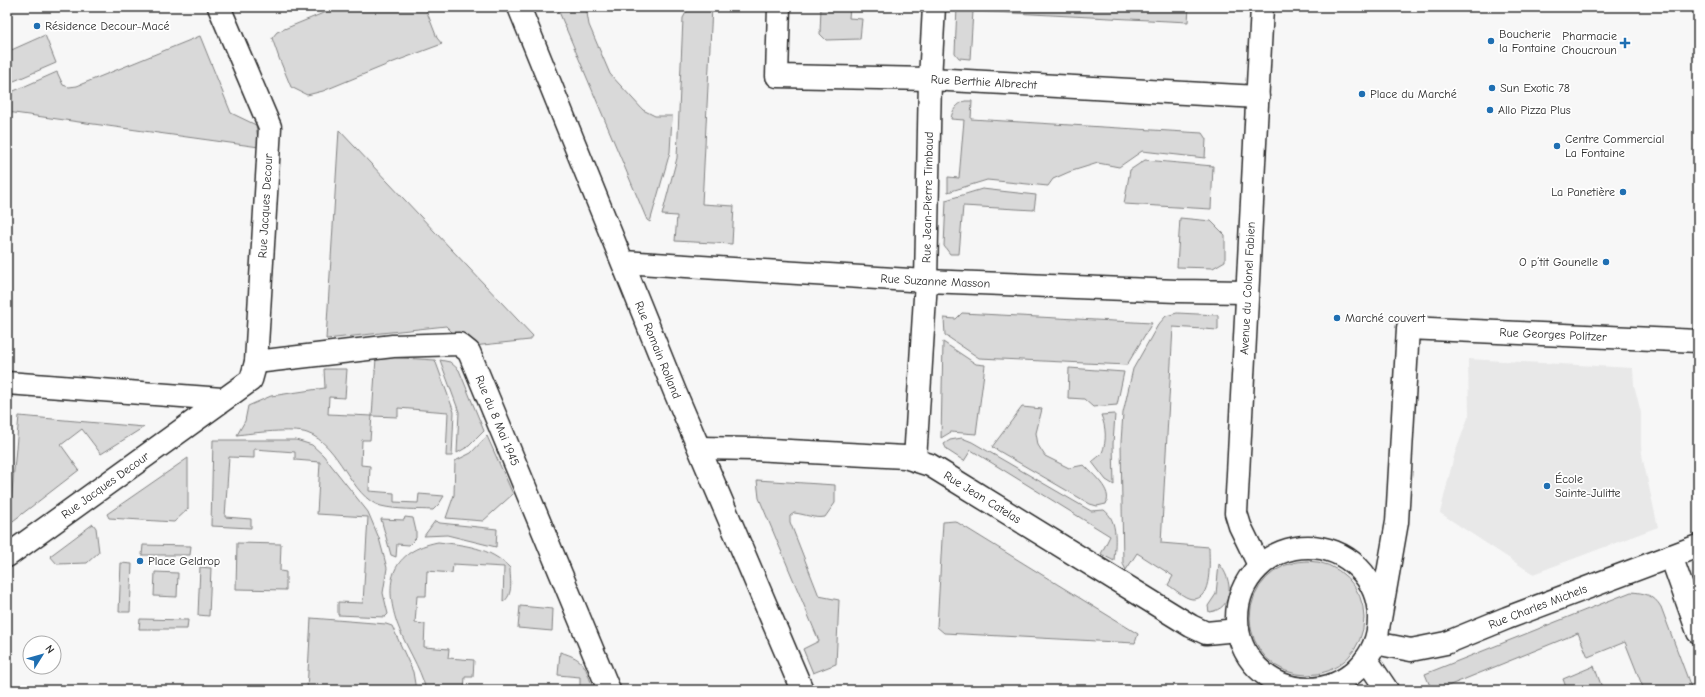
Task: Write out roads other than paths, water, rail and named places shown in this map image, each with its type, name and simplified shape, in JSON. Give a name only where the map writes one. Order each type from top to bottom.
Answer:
[{"type":"street","name":"Rue Jacques Decour","points":[[7,556],[222,399],[251,380],[256,362],[270,127],[219,7]]},
{"type":"street","name":"Rue Romain Rolland","points":[[519,7],[700,448],[802,690]]},
{"type":"street","name":"Rue Berthie Albrecht","points":[[779,7],[777,76],[930,79],[1258,97]]},
{"type":"street","name":"Rue Jean-Pierre Timbaud","points":[[915,460],[926,281],[930,79],[934,7]]},
{"type":"street","name":"Avenue du Colonel Fabien","points":[[1259,565],[1240,526],[1236,513],[1262,7]]},
{"type":"street","name":"Rue Suzanne Masson","points":[[623,262],[926,281],[1177,291],[1247,292]]},
{"type":"street","name":"Rue Georges Politzer","points":[[1380,619],[1397,522],[1408,328],[1698,341]]},
{"type":"street","name":"Rue du 8 Mai 1945","points":[[256,362],[393,346],[459,344],[469,352],[609,690]]},
{"type":"street","points":[[7,383],[222,399]]},
{"type":"street","name":"Rue Jean Catelas","points":[[700,448],[754,448],[904,457],[930,465],[1191,626],[1206,633],[1238,630]]},
{"type":"street","points":[[1302,546],[1326,548],[1347,558],[1365,574],[1376,595],[1380,619],[1371,651],[1352,674],[1333,685],[1312,689],[1291,689],[1272,680],[1256,667],[1244,650],[1238,630],[1237,606],[1245,584],[1259,565],[1279,552],[1302,546]]},
{"type":"street","name":"Rue Charles Michels","points":[[1371,651],[1411,650],[1446,643],[1698,546]]},
{"type":"street","points":[[1671,556],[1698,632]]},
{"type":"street","points":[[1371,651],[1387,690]]},
{"type":"place","name":"Résidence Decour-Macé","points":[[37,26]]},
{"type":"place","name":"Boucherie la Fontaine","points":[[1491,41]]},
{"type":"place","name":"Pharmacie Choucroun","points":[[1625,43]]},
{"type":"place","name":"Sun Exotic 78","points":[[1492,88]]},
{"type":"place","name":"Place du Marché","points":[[1362,94]]},
{"type":"place","name":"Allo Pizza Plus","points":[[1490,110]]},
{"type":"place","name":"Centre Commercial La Fontaine","points":[[1557,146]]},
{"type":"place","name":"La Panetière","points":[[1623,192]]},
{"type":"place","name":"O p’tit Gounelle","points":[[1606,262]]},
{"type":"place","name":"Marché couvert","points":[[1337,318]]},
{"type":"place","name":"École Sainte-Julitte","points":[[1547,486]]},
{"type":"place","name":"Place Geldrop","points":[[140,561]]}]
